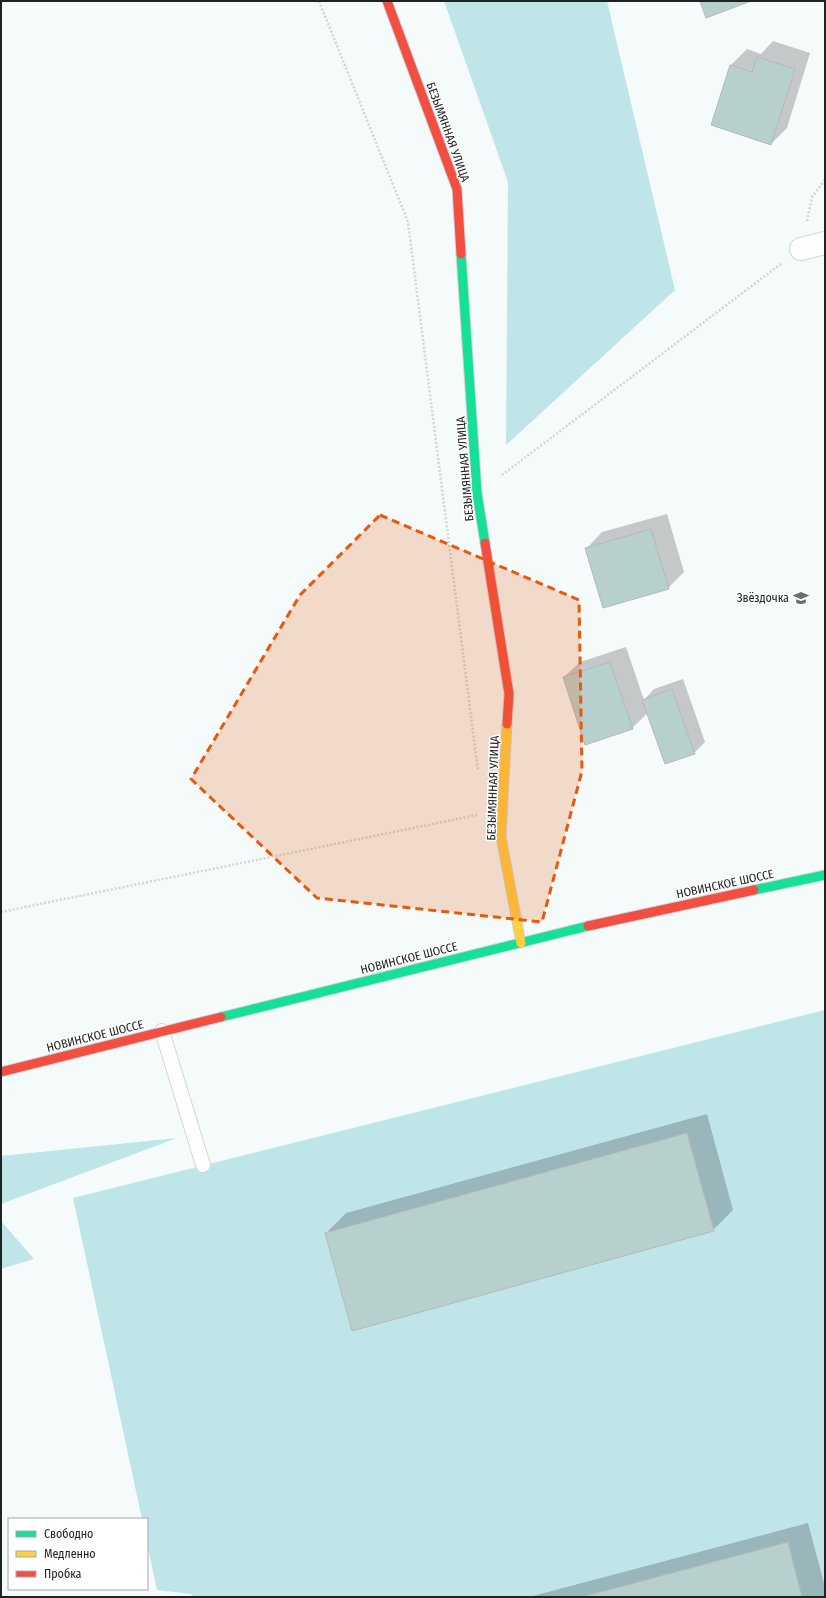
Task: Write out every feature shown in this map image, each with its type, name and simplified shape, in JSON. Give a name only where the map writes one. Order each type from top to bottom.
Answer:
[{"type":"street","name":"БЕЗЫМЯННАЯ УЛИЦА","points":[[387,1],[457,189],[476,493],[510,694],[501,837],[521,942]]},
{"type":"street","points":[[801,249],[825,243]]},
{"type":"street","name":"НОВИНСКОЕ ШОССЕ","points":[[1,1072],[610,920],[825,875]]},
{"type":"lane","points":[[162,1031],[203,1165]]},
{"type":"path","points":[[319,1],[408,222],[478,774]]},
{"type":"path","points":[[476,493],[552,438],[801,249],[812,197],[825,180]]},
{"type":"path","points":[[1,912],[483,813]]},
{"type":"highlighted area","points":[[380,515],[579,600],[582,771],[542,922],[317,898],[191,779],[300,595]]},
{"type":"shaded area","points":[[444,1],[607,1],[675,290],[506,445],[508,182]]},
{"type":"shaded area","points":[[825,1010],[825,1597],[192,1597],[191,1594],[157,1590],[148,1548],[148,1518],[142,1518],[73,1198]]},
{"type":"shaded area","points":[[177,1138],[1,1204],[1,1156]]},
{"type":"shaded area","points":[[1,1221],[34,1259],[1,1269]]},
{"type":"building","points":[[700,1],[751,1],[706,18]]},
{"type":"building","points":[[757,57],[795,69],[771,145],[711,125],[730,65],[752,72]]},
{"type":"building","points":[[651,529],[669,589],[603,608],[585,548]]},
{"type":"building","points":[[610,662],[633,729],[585,745],[563,677]]},
{"type":"building","points":[[672,689],[695,754],[665,764],[642,700]]},
{"type":"building","points":[[687,1133],[714,1231],[352,1331],[325,1233]]},
{"type":"building","points":[[788,1542],[802,1597],[582,1597]]},
{"type":"traffic: fast","points":[[461,254],[477,493],[485,543]]},
{"type":"traffic: fast","points":[[754,890],[825,875]]},
{"type":"traffic: fast","points":[[221,1017],[588,926]]},
{"type":"traffic: slow","points":[[507,724],[501,837],[521,943]]},
{"type":"traffic: jam","points":[[387,1],[457,189],[461,254]]},
{"type":"traffic: jam","points":[[485,543],[509,694],[507,724]]},
{"type":"traffic: jam","points":[[588,926],[754,890]]},
{"type":"traffic: jam","points":[[1,1072],[221,1017]]},
{"type":"place","name":"Звёздочка","points":[[801,598]]}]
